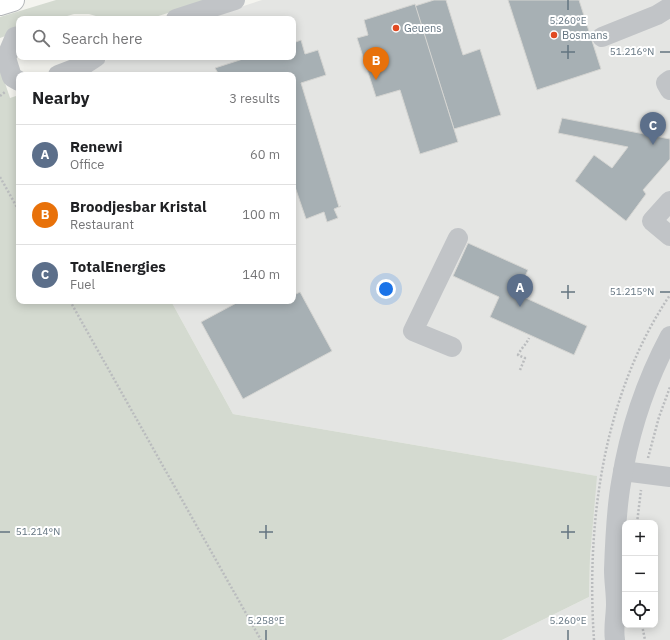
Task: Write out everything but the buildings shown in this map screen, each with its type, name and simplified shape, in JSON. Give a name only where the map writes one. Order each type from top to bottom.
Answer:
[{"type":"highway","points":[[0,4],[13,0]]},
{"type":"street","points":[[185,16],[235,0]]},
{"type":"street","points":[[602,37],[657,15],[670,7]]},
{"type":"street","points":[[16,38],[6,58],[12,77],[16,79]]},
{"type":"street","points":[[66,72],[84,65],[92,60]]},
{"type":"street","points":[[670,80],[666,83],[670,90]]},
{"type":"street","points":[[670,201],[652,221],[670,236]]},
{"type":"street","points":[[452,347],[413,331],[458,238]]},
{"type":"street","points":[[618,639],[614,572],[617,511],[623,471],[641,404],[670,336]]},
{"type":"street","points":[[623,471],[670,477]]},
{"type":"path","points":[[0,177],[16,206]]},
{"type":"path","points":[[72,304],[261,640]]},
{"type":"path","points":[[520,370],[525,358],[518,355],[529,338]]},
{"type":"path","points":[[637,520],[644,473],[651,443],[670,387]]},
{"type":"path","points":[[643,628],[645,640]]},
{"type":"shaded area","points":[[56,0],[209,0],[158,16],[96,16],[89,14],[74,14],[67,16],[16,16],[16,32],[0,38],[0,17]]},
{"type":"shaded area","points":[[262,0],[670,0],[670,640],[502,640],[589,597],[590,558],[596,476],[233,414],[173,304],[296,304],[296,72],[90,72],[106,60],[296,60],[296,16],[212,16]]},
{"type":"shaded area","points":[[0,68],[10,98],[16,96],[16,304],[173,304],[233,414],[597,476],[590,558],[589,597],[502,640],[0,640]]},
{"type":"place","name":"Geuens","points":[[396,28]]},
{"type":"place","name":"Bosmans","points":[[554,35]]},
{"type":"place","name":"Broodjesbar Kristal","points":[[376,80]]},
{"type":"place","name":"TotalEnergies","points":[[653,145]]},
{"type":"place","name":"Renewi","points":[[520,307]]}]
